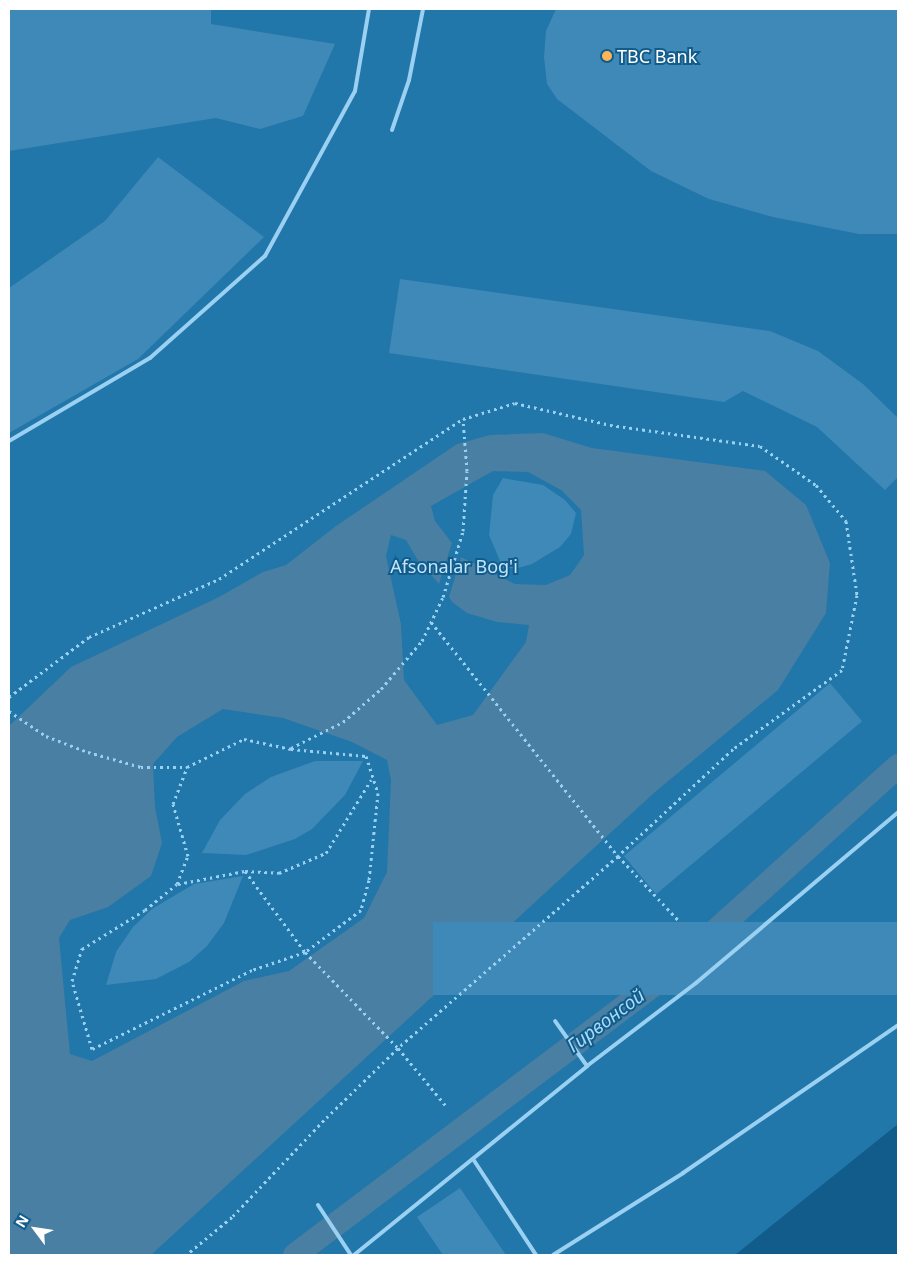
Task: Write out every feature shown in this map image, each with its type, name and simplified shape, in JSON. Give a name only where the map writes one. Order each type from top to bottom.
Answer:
[{"type":"lane","points":[[9,441],[150,358],[265,256],[355,91],[369,9]]},
{"type":"lane","points":[[392,130],[409,80],[423,9]]},
{"type":"lane","points":[[318,1205],[336,1234],[353,1255],[587,1066],[696,983],[898,812]]},
{"type":"lane","points":[[555,1021],[561,1031],[578,1050],[587,1066]]},
{"type":"lane","points":[[553,1255],[683,1172],[898,1025]]},
{"type":"lane","points":[[473,1159],[536,1255]]},
{"type":"path","points":[[9,697],[89,637],[219,579],[463,419],[515,403],[610,425],[760,446],[816,484],[846,521],[857,595],[842,670],[732,749],[618,856],[398,1048],[324,1120],[232,1217],[186,1255]]},
{"type":"path","points":[[291,749],[343,722],[381,689],[422,642],[443,597],[463,531],[467,471],[463,419]]},
{"type":"path","points":[[432,622],[490,692],[618,856],[678,920]]},
{"type":"path","points":[[9,711],[46,736],[88,752],[141,767],[187,767],[244,739],[291,749],[366,756],[371,780],[378,793],[370,880],[361,910],[305,952],[252,970],[92,1049],[72,981],[82,949],[145,910],[178,884],[245,871],[279,873],[326,853],[371,780]]},
{"type":"path","points":[[178,884],[188,856],[172,804],[187,767]]},
{"type":"path","points":[[245,871],[305,952],[398,1048],[447,1107]]},
{"type":"green space","name":"Afsonalar Bog'i","points":[[9,9],[898,9],[898,1124],[735,1255],[9,1255]]},
{"type":"shaded area","points":[[543,433],[592,448],[765,471],[806,505],[830,563],[826,613],[778,690],[655,792],[151,1255],[9,1255],[9,726],[71,667],[219,597],[263,572],[286,565],[336,526],[457,444],[490,435]],"holes":[[[493,471],[528,472],[561,490],[581,510],[584,555],[570,575],[546,585],[515,584],[461,557],[449,597],[452,602],[467,613],[497,622],[529,625],[526,642],[473,715],[437,725],[404,680],[401,624],[386,556],[391,535],[406,540],[417,559],[439,584],[452,543],[435,521],[431,506]],[[223,709],[283,718],[352,742],[387,760],[391,780],[387,872],[364,918],[289,971],[244,981],[92,1061],[70,1054],[59,938],[70,920],[108,907],[151,876],[162,843],[155,807],[153,764],[177,737]]]},
{"type":"building","points":[[9,9],[211,9],[211,24],[335,44],[303,116],[260,129],[216,118],[9,151]]},
{"type":"building","points":[[556,9],[898,9],[898,234],[859,234],[773,217],[709,199],[651,171],[557,99],[547,84],[544,57],[546,31]]},
{"type":"building","points":[[158,157],[264,237],[138,359],[9,433],[9,288],[105,221]]},
{"type":"building","points":[[400,279],[770,331],[818,351],[863,384],[898,418],[898,477],[885,490],[817,427],[743,391],[724,402],[389,353]]},
{"type":"building","points":[[503,478],[543,485],[565,500],[576,513],[571,534],[560,547],[532,564],[518,568],[503,568],[489,535],[493,495]]},
{"type":"building","points":[[830,683],[862,721],[656,894],[624,856]]},
{"type":"building","points":[[315,761],[363,761],[345,795],[312,829],[295,839],[246,855],[202,853],[220,820],[245,794],[271,777]]},
{"type":"building","points":[[243,876],[224,923],[207,946],[189,962],[156,979],[106,985],[116,952],[133,927],[152,909],[194,884]]},
{"type":"building","points":[[433,922],[898,922],[898,995],[433,995]]},
{"type":"building","points":[[460,1188],[506,1255],[443,1255],[417,1217]]},
{"type":"waterway","name":"Гирвонсой","points":[[295,1255],[669,973],[898,766]]},
{"type":"place","name":"TBC Bank","points":[[607,56]]}]
